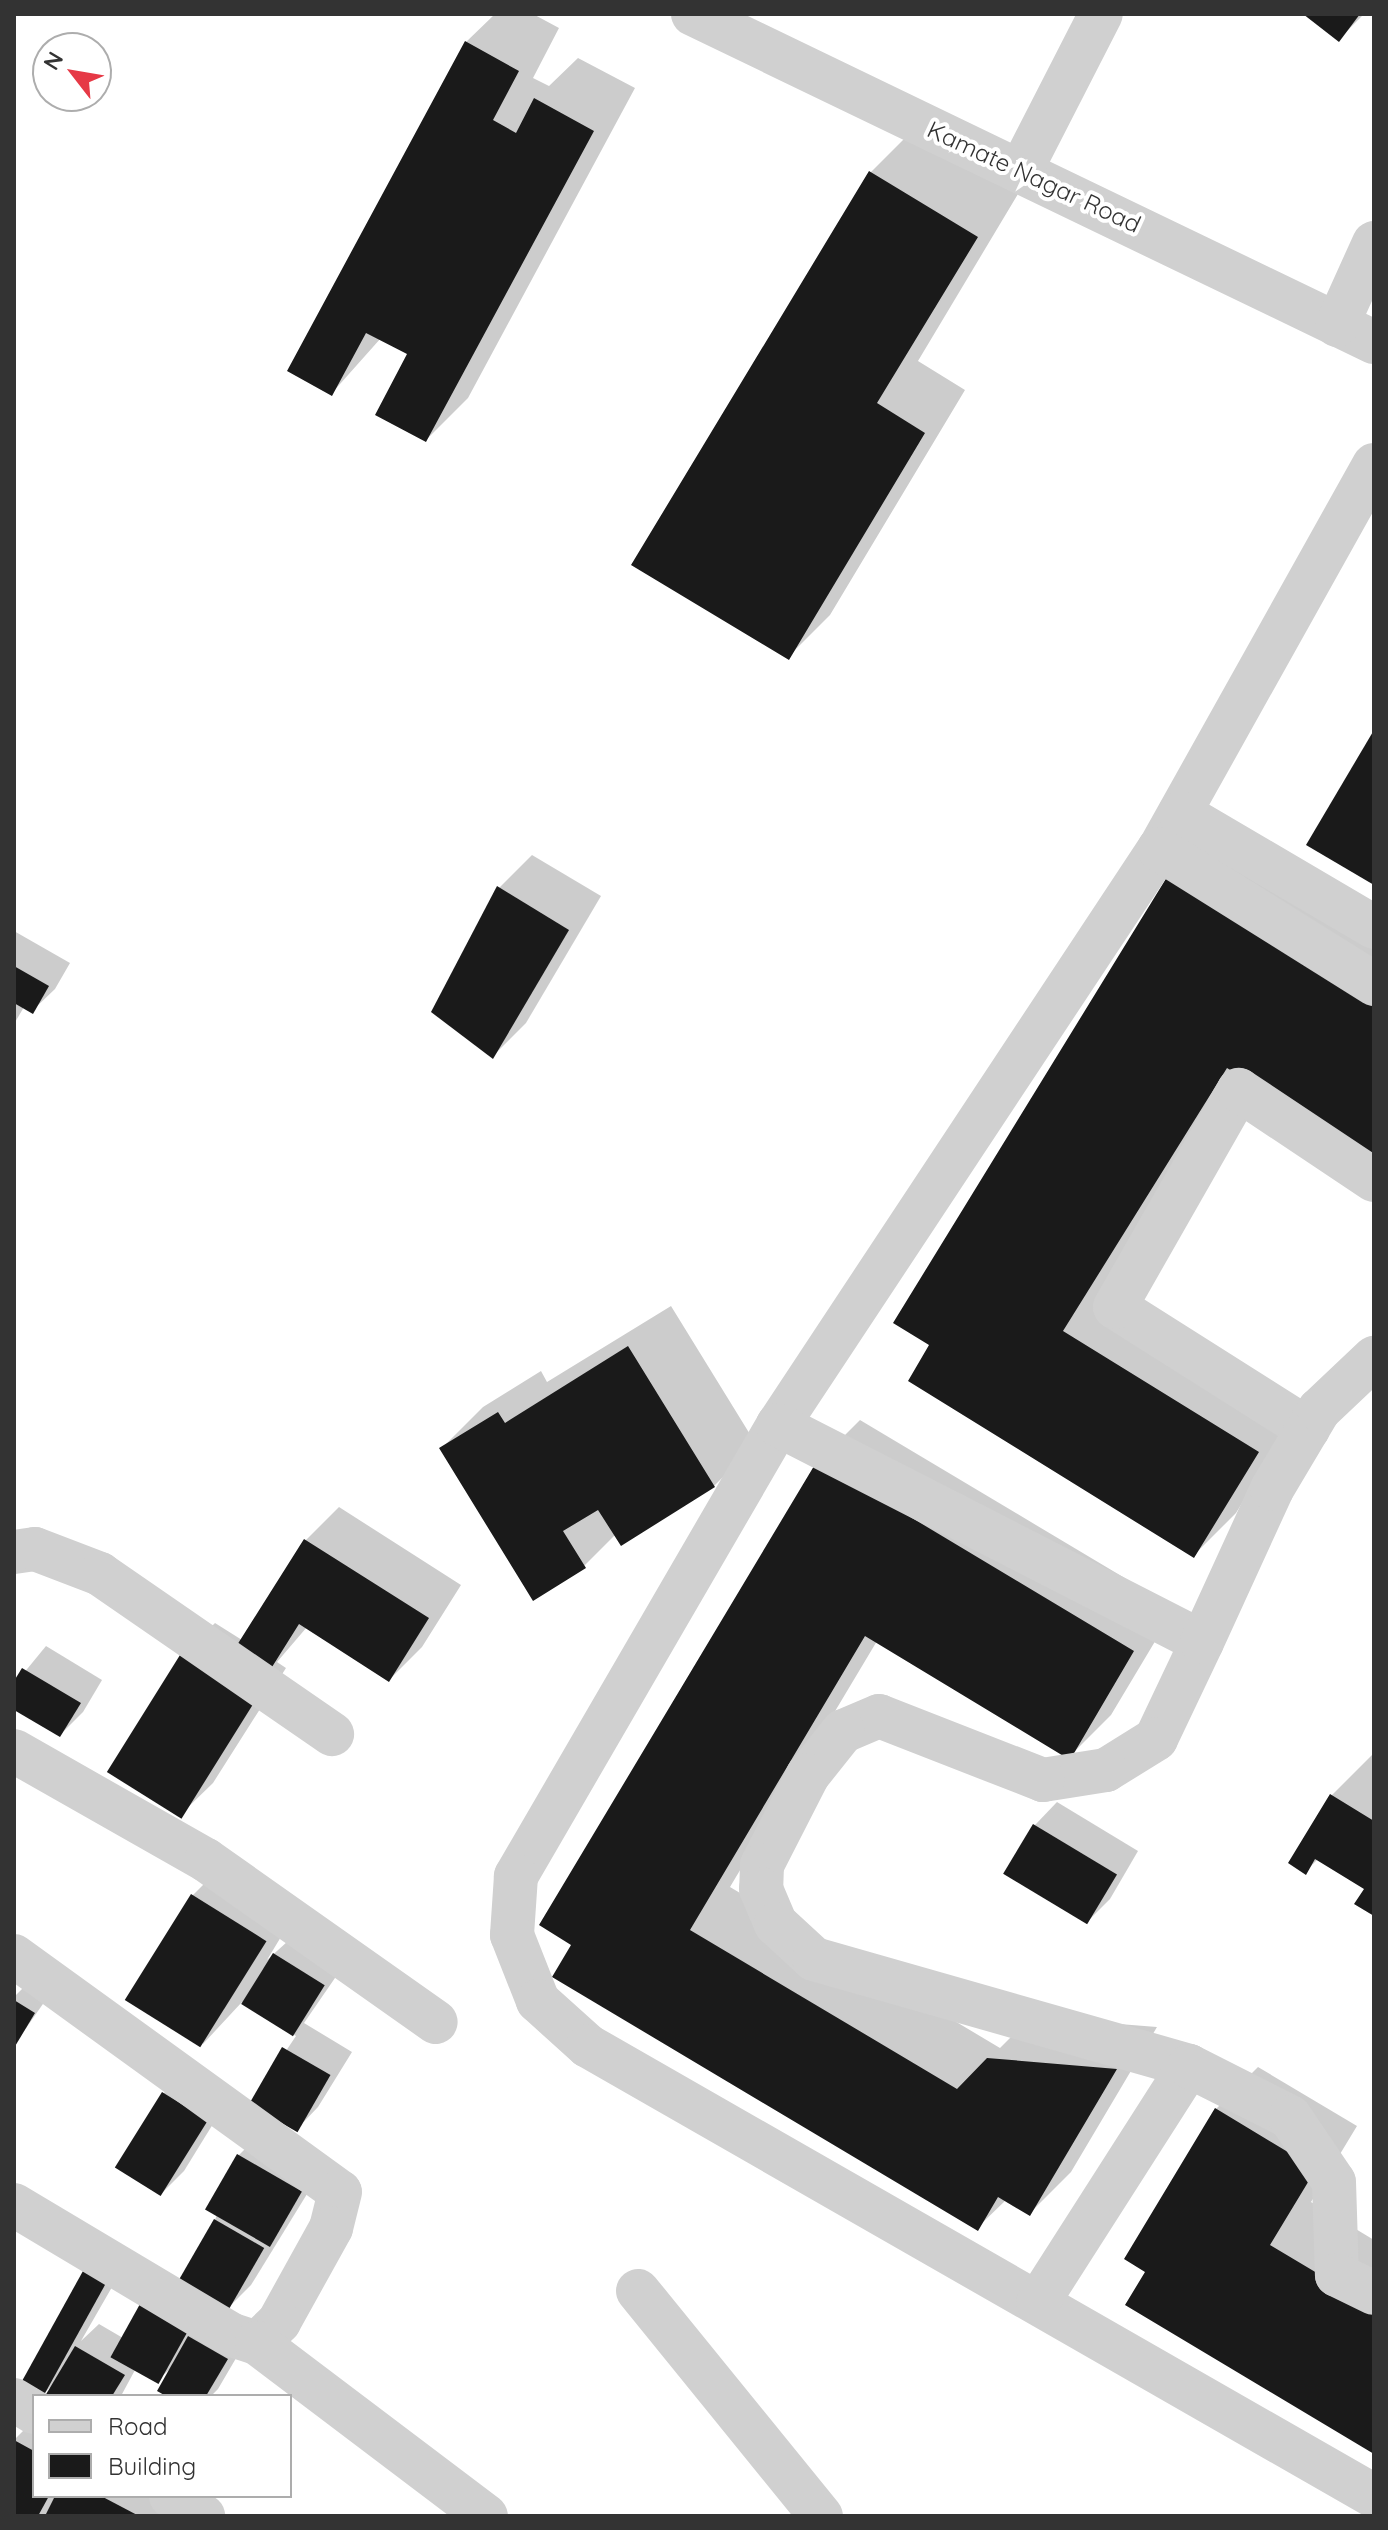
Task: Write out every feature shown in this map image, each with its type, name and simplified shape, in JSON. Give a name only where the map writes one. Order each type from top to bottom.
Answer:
[{"type":"street","points":[[1021,170],[1101,14]]},
{"type":"street","name":"Kamate Nagar Road","points":[[707,17],[1355,333]]},
{"type":"street","points":[[1355,333],[1374,243]]},
{"type":"street","points":[[1374,465],[1170,831],[778,1425],[516,1876],[512,1935],[538,2001],[588,2046],[1374,2496]]},
{"type":"street","points":[[1170,831],[1374,927]]},
{"type":"street","points":[[1170,831],[1374,984]]},
{"type":"street","points":[[1308,1429],[1115,1307],[1239,1090],[1374,1180]]},
{"type":"street","points":[[1374,1358],[1319,1410],[1272,1489],[1156,1739],[1106,1770],[1043,1780],[879,1716],[843,1731],[824,1750],[762,1865],[761,1889],[776,1924],[814,1959],[1189,2066],[1290,2117],[1334,2182],[1337,2275],[1374,2293]]},
{"type":"street","points":[[778,1425],[1202,1642]]},
{"type":"street","points":[[14,1552],[35,1549],[100,1574],[332,1734]]},
{"type":"street","points":[[14,1751],[206,1860],[436,2022]]},
{"type":"street","points":[[14,1956],[340,2192],[331,2228],[279,2322],[257,2343]]},
{"type":"street","points":[[1038,2302],[1189,2066]]},
{"type":"street","points":[[14,2205],[232,2335],[257,2343],[486,2516]]},
{"type":"street","points":[[638,2291],[821,2516]]},
{"type":"street","points":[[14,2400],[32,2411]]},
{"type":"street","points":[[174,2498],[203,2516]]},
{"type":"building","points":[[1303,14],[1360,14],[1339,42]]},
{"type":"building","points":[[465,41],[519,71],[493,120],[516,133],[534,98],[594,131],[426,442],[375,415],[407,354],[366,333],[332,396],[287,371]]},
{"type":"building","points":[[869,171],[978,237],[877,403],[925,433],[789,660],[631,565]]},
{"type":"building","points":[[1374,730],[1374,885],[1306,845]]},
{"type":"building","points":[[1167,877],[1374,1004],[1374,1158],[1227,1068],[1063,1331],[1259,1452],[1194,1558],[908,1381],[929,1345],[893,1323]]},
{"type":"building","points":[[497,886],[569,930],[493,1059],[431,1012]]},
{"type":"building","points":[[14,966],[49,986],[33,1014],[14,1003]]},
{"type":"building","points":[[628,1346],[715,1487],[621,1546],[598,1510],[563,1531],[586,1568],[533,1601],[439,1448],[498,1412],[505,1423]]},
{"type":"building","points":[[817,1461],[1134,1651],[1070,1760],[865,1636],[690,1930],[957,2089],[987,2058],[1117,2069],[1030,2216],[998,2197],[978,2231],[552,1977],[571,1945],[539,1925]]},
{"type":"building","points":[[304,1539],[429,1618],[389,1682],[299,1624],[267,1675],[232,1653]]},
{"type":"building","points":[[180,1655],[255,1702],[181,1819],[107,1772]]},
{"type":"building","points":[[22,1668],[81,1703],[60,1737],[14,1710],[14,1681]]},
{"type":"building","points":[[1330,1794],[1374,1821],[1374,1916],[1354,1904],[1364,1889],[1315,1859],[1306,1875],[1288,1863]]},
{"type":"building","points":[[1033,1824],[1117,1874],[1087,1924],[1003,1874]]},
{"type":"building","points":[[191,1894],[266,1941],[200,2047],[125,2000]]},
{"type":"building","points":[[273,1953],[325,1985],[293,2036],[241,2004]]},
{"type":"building","points":[[14,2000],[35,2013],[14,2048]]},
{"type":"building","points":[[282,2047],[330,2075],[297,2132],[249,2104]]},
{"type":"building","points":[[162,2092],[208,2121],[161,2196],[115,2167]]},
{"type":"building","points":[[1215,2108],[1316,2169],[1270,2245],[1374,2307],[1374,2454],[1125,2305],[1145,2272],[1124,2259]]},
{"type":"building","points":[[237,2154],[302,2192],[270,2247],[205,2209]]},
{"type":"building","points":[[214,2219],[264,2248],[229,2309],[178,2280]]},
{"type":"building","points":[[83,2271],[106,2284],[45,2394],[32,2394],[32,2401],[16,2392]]},
{"type":"building","points":[[140,2304],[188,2331],[159,2384],[110,2357]]},
{"type":"building","points":[[188,2336],[228,2359],[207,2394],[162,2394],[157,2391]]},
{"type":"building","points":[[75,2346],[125,2375],[113,2394],[46,2394]]},
{"type":"building","points":[[14,2440],[32,2450],[32,2498],[48,2498],[38,2516],[14,2516]]},
{"type":"building","points":[[54,2498],[105,2498],[139,2516],[45,2516]]}]
